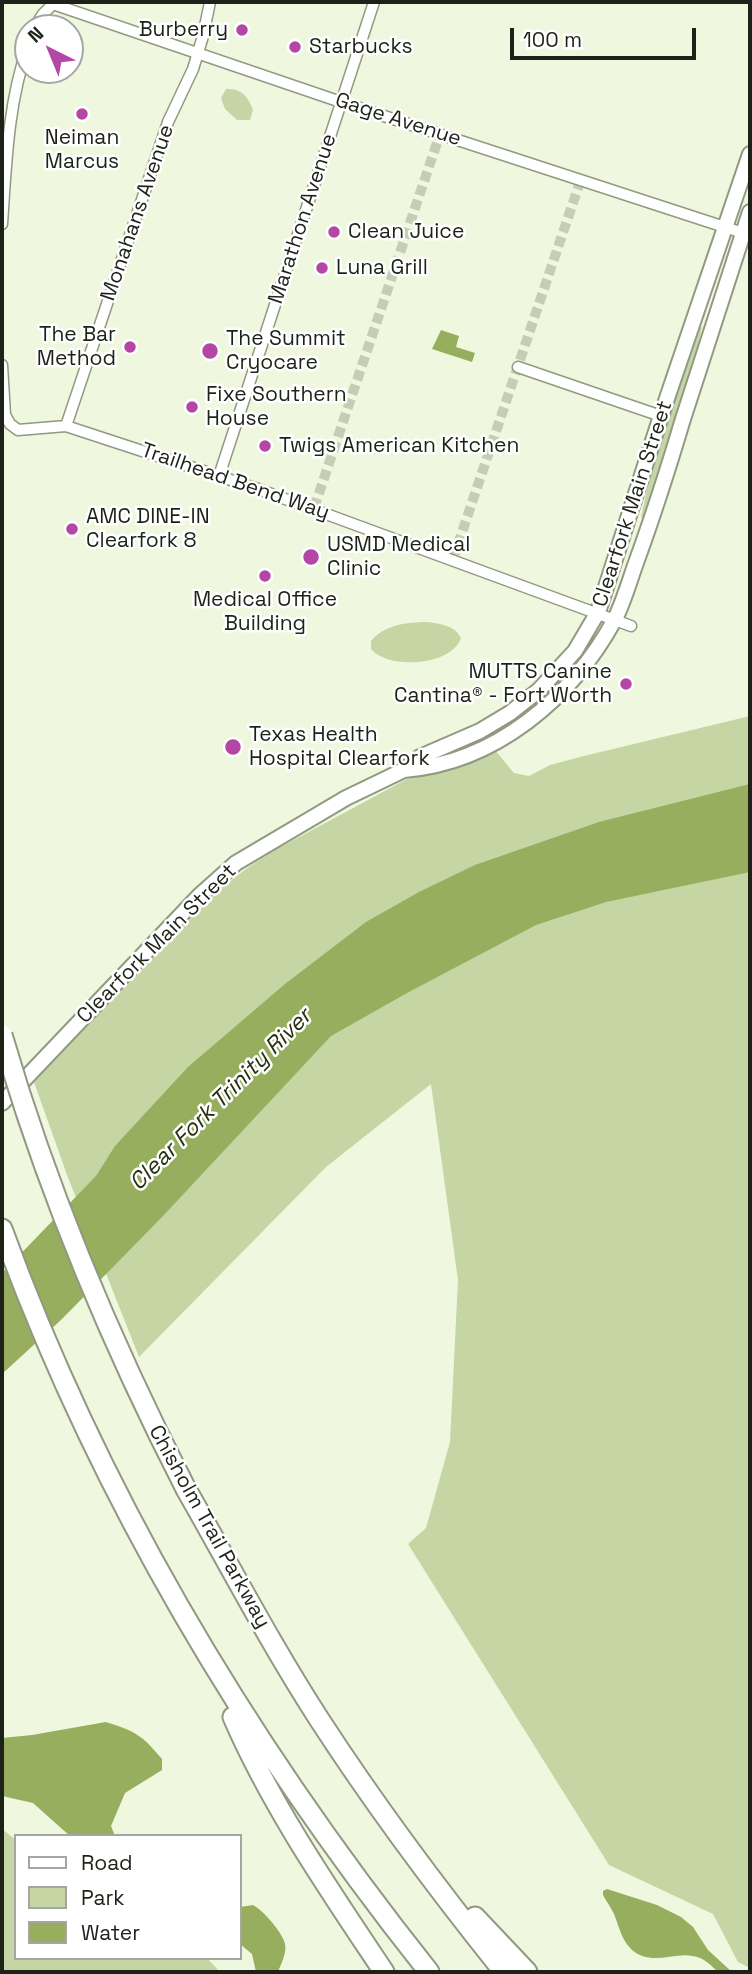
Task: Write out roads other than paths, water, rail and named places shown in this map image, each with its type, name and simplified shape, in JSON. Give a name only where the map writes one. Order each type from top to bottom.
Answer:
[{"type":"highway","name":"Chisholm Trail Parkway","points":[[2,1035],[45,1170],[91,1290],[153,1425],[186,1489],[318,1718],[407,1847],[505,1972]]},
{"type":"highway","points":[[2,1228],[62,1379],[142,1542],[206,1655],[304,1807],[429,1972]]},
{"type":"highway","points":[[206,1655],[244,1743],[332,1893],[384,1972]]},
{"type":"highway","points":[[407,1847],[527,1972]]},
{"type":"street","name":"Monahans Avenue","points":[[66,426],[168,122],[198,53],[210,2]]},
{"type":"street","name":"Marathon Avenue","points":[[219,476],[374,2]]},
{"type":"street","name":"Gage Avenue","points":[[54,3],[341,102],[743,233]]},
{"type":"street","points":[[2,224],[4,181],[17,84]]},
{"type":"street","name":"Clearfork Main Street","points":[[2,1103],[200,896],[236,863],[346,798],[404,770],[420,757],[480,731],[510,713],[539,690],[575,651],[598,612],[750,154]]},
{"type":"street","name":"Clearfork Main Street","points":[[404,770],[445,764],[477,753],[525,724],[553,700],[583,667],[615,619],[658,501],[750,212]]},
{"type":"street","name":"Trailhead Bend Way","points":[[2,365],[5,415],[10,424],[18,430],[66,426],[219,476],[631,626]]},
{"type":"street","points":[[517,367],[661,416]]},
{"type":"water","points":[[441,330],[459,336],[456,347],[475,353],[472,362],[432,349]]},
{"type":"water","name":"Clear Fork Trinity River","points":[[750,784],[750,872],[606,902],[536,925],[331,1036],[162,1217],[62,1319],[2,1374],[2,1273],[96,1176],[115,1146],[188,1067],[285,984],[366,922],[475,865],[599,822]]},
{"type":"water","points":[[106,1722],[124,1728],[149,1744],[162,1759],[162,1770],[125,1793],[111,1826],[114,1834],[68,1834],[33,1803],[2,1796],[2,1738]]},
{"type":"water","points":[[607,1889],[657,1905],[681,1917],[693,1927],[708,1950],[732,1972],[718,1972],[700,1958],[691,1956],[656,1958],[639,1955],[623,1937],[603,1895],[603,1891]]},
{"type":"water","points":[[253,1905],[281,1934],[285,1951],[278,1972],[256,1972],[252,1954],[242,1946],[242,1907]]},
{"type":"tunnel","points":[[314,508],[440,134]]},
{"type":"tunnel","points":[[453,559],[581,179]]},
{"type":"place","name":"Burberry","points":[[242,30]]},
{"type":"place","name":"Starbucks","points":[[295,47]]},
{"type":"place","name":"Neiman Marcus","points":[[82,114]]},
{"type":"place","name":"Clean Juice","points":[[334,232]]},
{"type":"place","name":"Luna Grill","points":[[322,268]]},
{"type":"place","name":"The Bar Method","points":[[130,347]]},
{"type":"place","name":"The Summit Cryocare","points":[[210,351]]},
{"type":"place","name":"Fixe Southern House","points":[[192,407]]},
{"type":"place","name":"Twigs American Kitchen","points":[[265,446]]},
{"type":"place","name":"AMC DINE-IN Clearfork 8","points":[[72,529]]},
{"type":"place","name":"USMD Medical Clinic","points":[[311,557]]},
{"type":"place","name":"Medical Office Building","points":[[265,576]]},
{"type":"place","name":"MUTTS Canine Cantina® - Fort Worth","points":[[626,684]]},
{"type":"place","name":"Texas Health Hospital Clearfork","points":[[233,747]]}]
